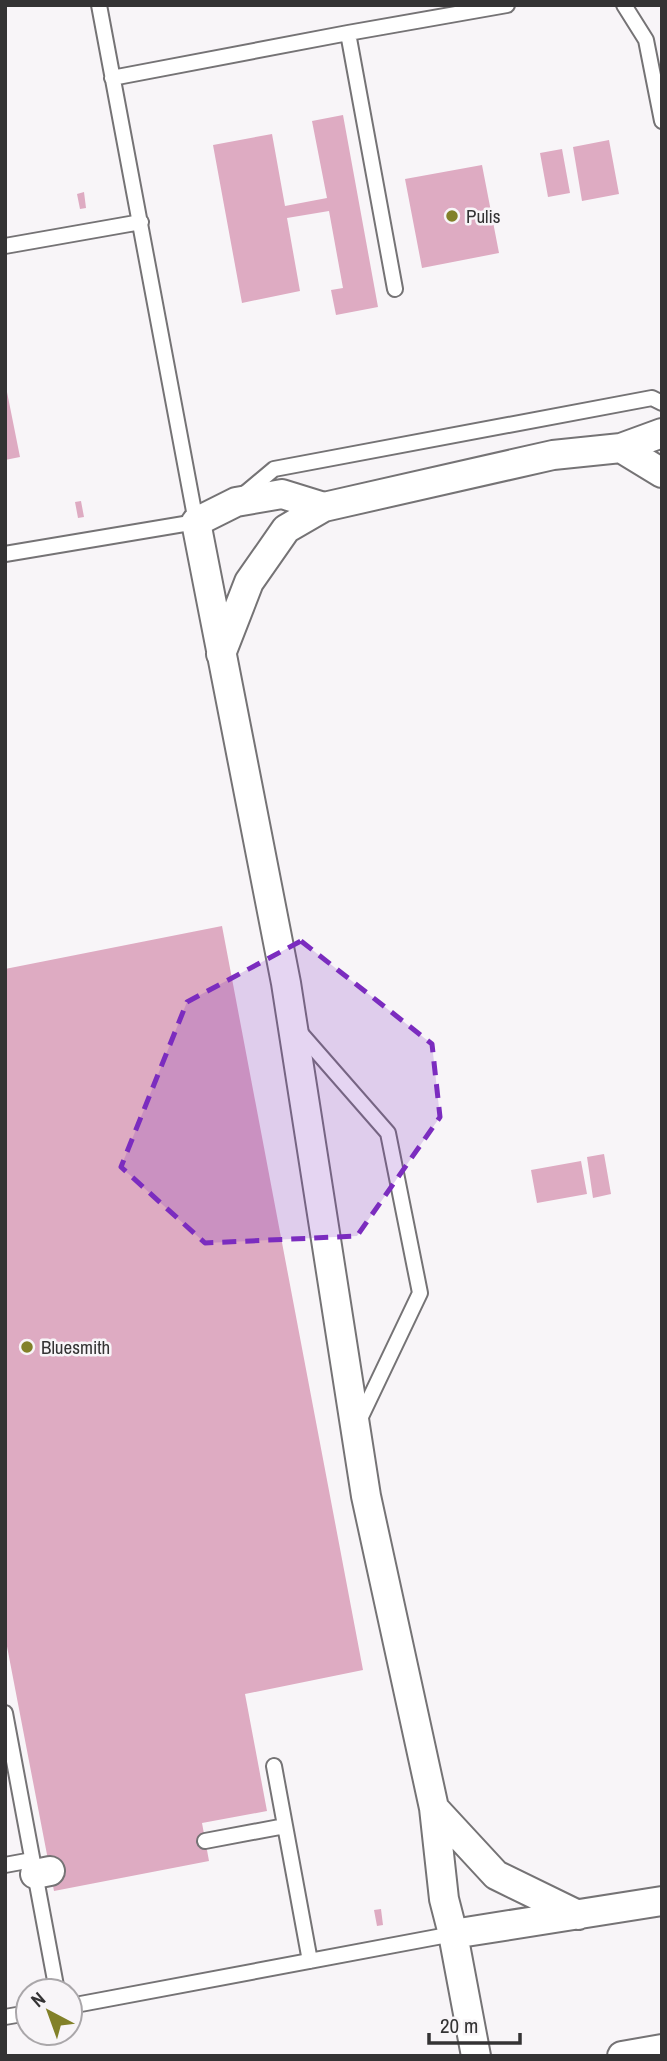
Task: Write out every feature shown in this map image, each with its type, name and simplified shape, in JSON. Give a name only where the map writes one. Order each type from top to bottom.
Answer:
[{"type":"street","points":[[221,654],[249,582],[256,571],[286,529],[324,507],[553,455],[621,448],[662,433]]},
{"type":"street","points":[[621,448],[662,473]]},
{"type":"street","points":[[324,507],[282,494],[236,502],[196,522],[292,1022],[366,1496],[434,1808],[444,1899],[476,2056]]},
{"type":"street","points":[[434,1808],[496,1875],[578,1915]]},
{"type":"street","points":[[453,1934],[662,1901]]},
{"type":"street","points":[[623,2056],[662,2049]]},
{"type":"lane","points":[[5,554],[196,522],[99,5]]},
{"type":"lane","points":[[112,78],[508,5]]},
{"type":"lane","points":[[624,5],[646,40],[662,121]]},
{"type":"lane","points":[[348,33],[395,289]]},
{"type":"lane","points":[[5,246],[141,222]]},
{"type":"lane","points":[[236,502],[274,469],[652,398],[662,403]]},
{"type":"lane","points":[[292,1022],[388,1133],[420,1293],[356,1429]]},
{"type":"lane","points":[[5,1713],[39,1868],[55,1977]]},
{"type":"lane","points":[[274,1766],[310,1961]]},
{"type":"lane","points":[[205,1841],[285,1826]]},
{"type":"lane","points":[[5,1865],[39,1868]]},
{"type":"lane","points":[[84,2003],[453,1934]]},
{"type":"highlighted area","points":[[301,941],[432,1044],[440,1117],[357,1236],[205,1243],[121,1167],[187,1002]]},
{"type":"building","points":[[343,115],[378,307],[336,315],[331,290],[343,288],[329,211],[287,218],[300,291],[242,303],[213,145],[272,134],[285,206],[327,198],[312,121]]},
{"type":"building","points":[[609,140],[619,194],[582,201],[573,147]]},
{"type":"building","points":[[562,149],[570,193],[548,197],[540,153]]},
{"type":"building","name":"Pulis","points":[[482,165],[499,253],[422,268],[405,179]]},
{"type":"building","points":[[84,192],[86,208],[80,209],[77,194]]},
{"type":"building","points":[[5,382],[20,457],[5,460]]},
{"type":"building","points":[[81,501],[84,517],[78,518],[75,502]]},
{"type":"building","points":[[222,926],[363,1670],[245,1694],[267,1811],[202,1823],[209,1861],[54,1891],[5,1636],[5,969]]},
{"type":"building","points":[[604,1154],[611,1194],[593,1198],[587,1157]]},
{"type":"building","points":[[581,1161],[587,1194],[537,1203],[531,1170]]},
{"type":"building","points":[[381,1909],[383,1925],[377,1926],[374,1910]]},
{"type":"place","name":"Pulis","points":[[452,216]]},
{"type":"place","name":"Bluesmith","points":[[27,1347]]}]
